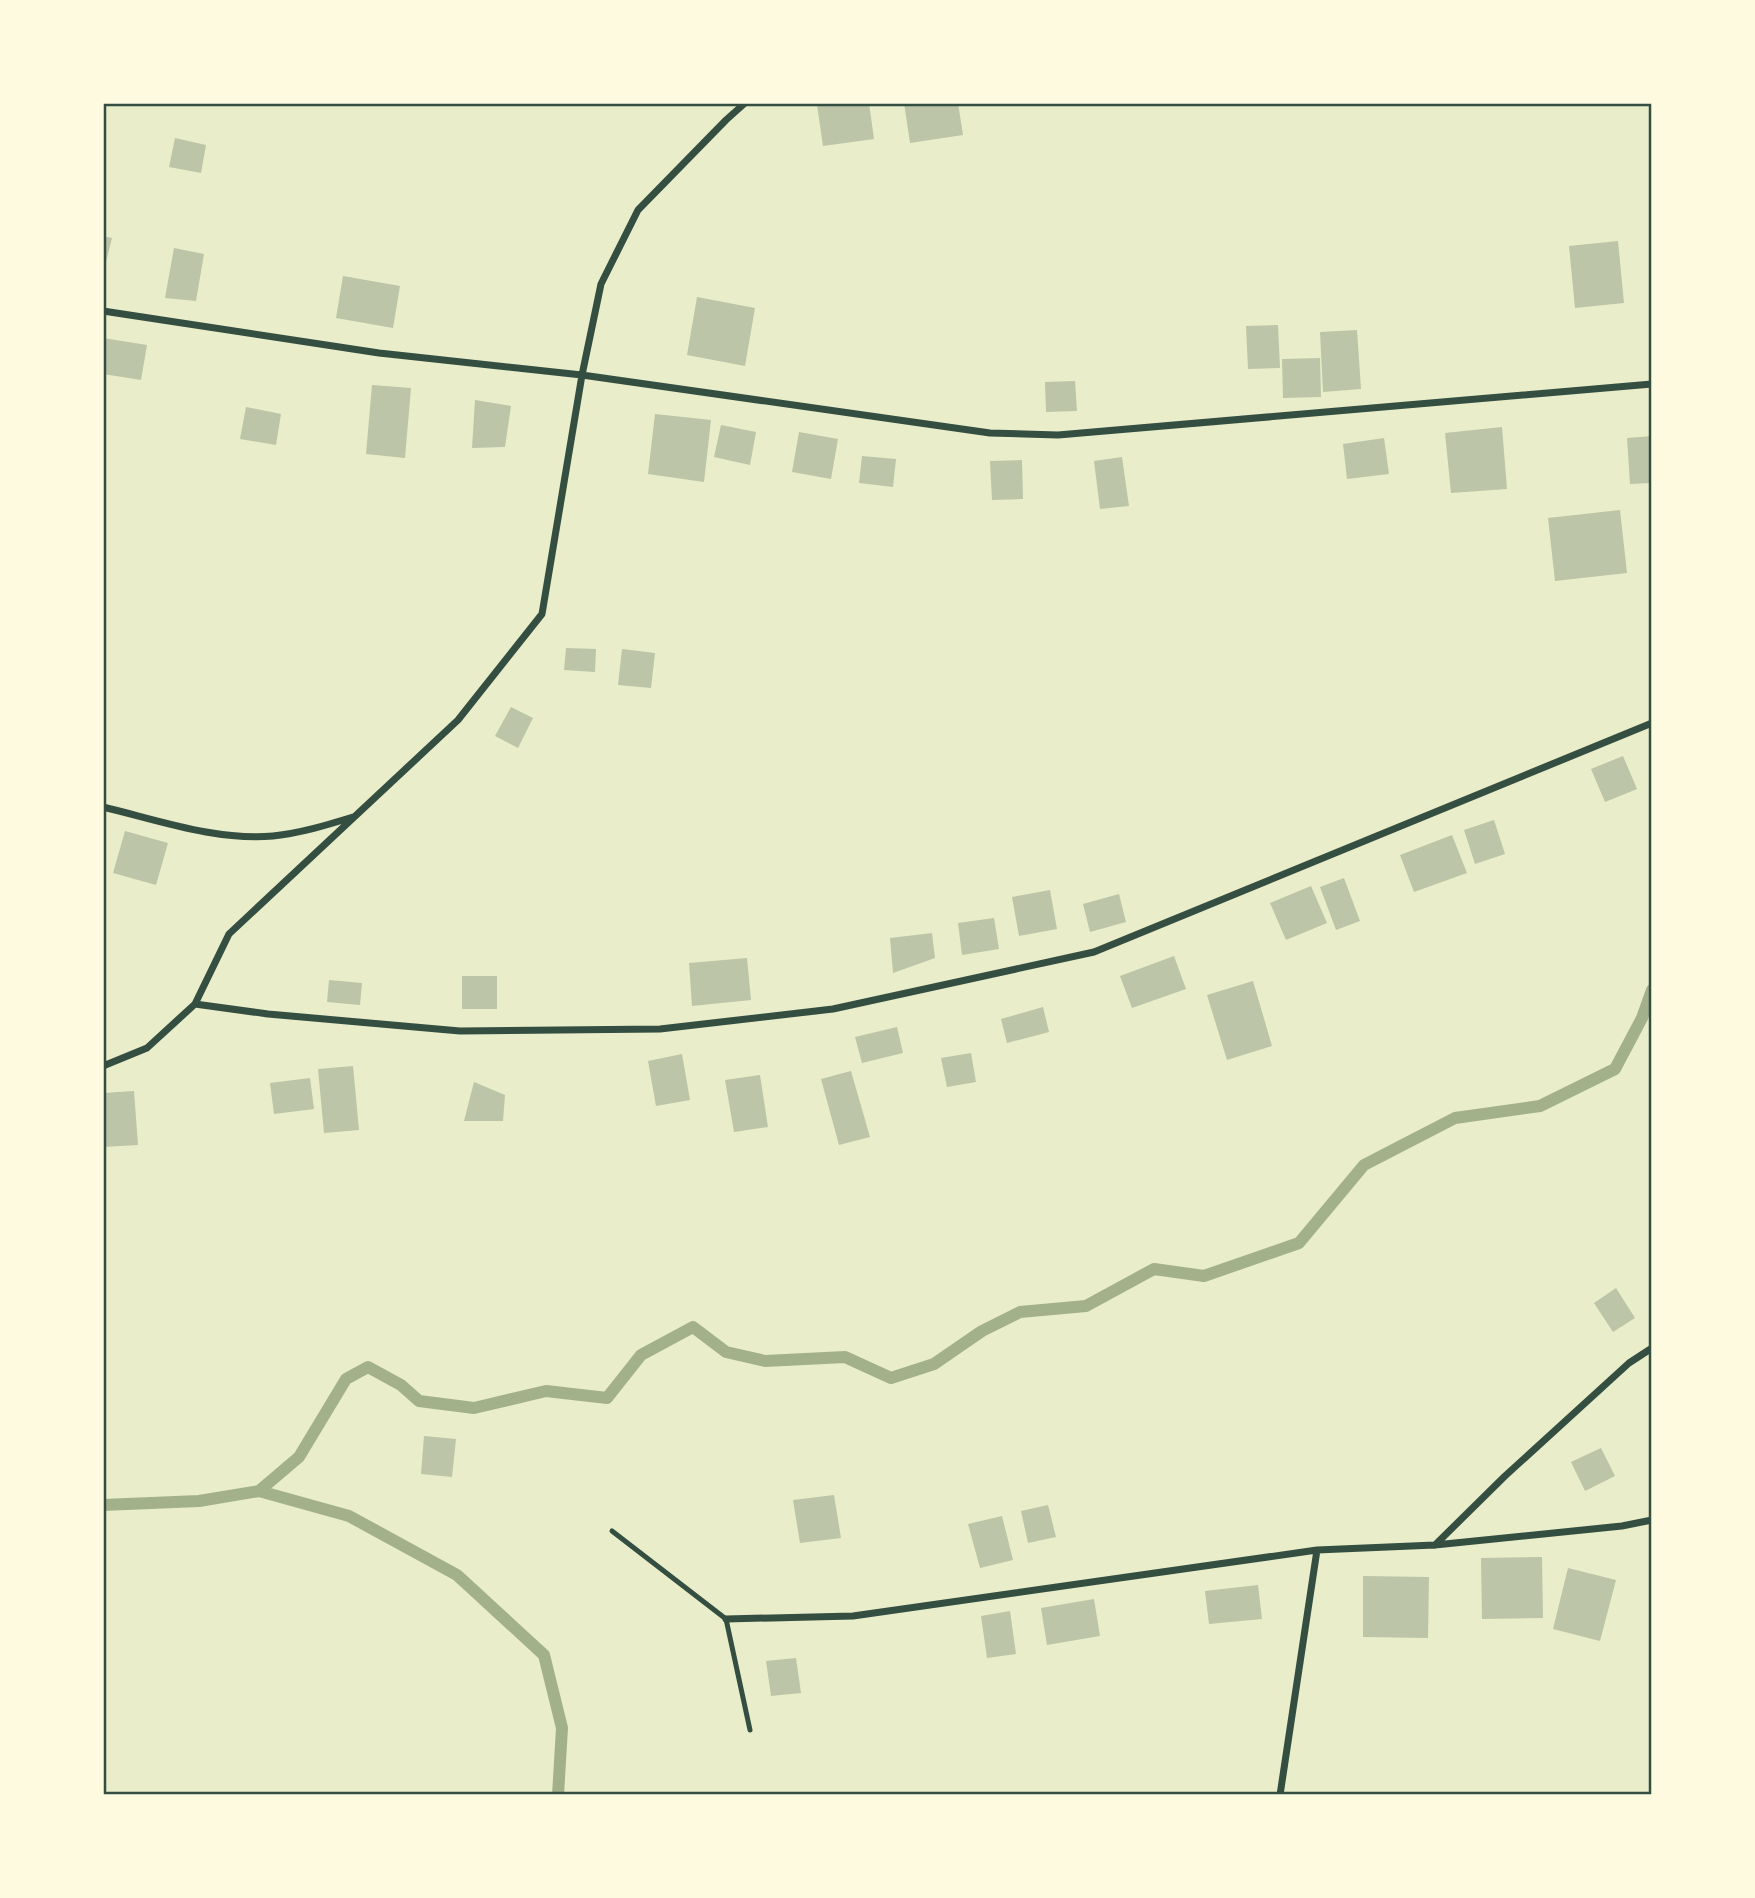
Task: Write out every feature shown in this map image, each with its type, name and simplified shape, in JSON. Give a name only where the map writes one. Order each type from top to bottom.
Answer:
[{"type":"street","points":[[103,1066],[146,1048],[195,1004],[229,934],[458,720],[542,614],[582,375],[601,284],[638,210],[745,103]]},
{"type":"street","points":[[103,311],[379,353],[582,375],[990,433],[1058,435],[1652,384]]},
{"type":"street","points":[[195,1004],[268,1014],[460,1031],[660,1029],[833,1009],[1094,952],[1652,723]]},
{"type":"street","points":[[103,807],[216,834],[272,836],[313,829],[357,816]]},
{"type":"street","points":[[1435,1545],[1505,1476],[1629,1363],[1652,1348]]},
{"type":"street","points":[[726,1619],[853,1616],[1317,1550],[1435,1545],[1622,1526],[1652,1520]]},
{"type":"street","points":[[1280,1795],[1317,1550]]},
{"type":"lane","points":[[612,1531],[726,1619],[750,1730]]},
{"type":"building","points":[[869,103],[874,139],[823,146],[817,105]]},
{"type":"building","points":[[904,103],[958,103],[963,135],[910,143]]},
{"type":"building","points":[[175,138],[206,145],[201,173],[169,167]]},
{"type":"building","points":[[103,236],[112,238],[104,270],[103,270]]},
{"type":"building","points":[[1618,241],[1624,303],[1575,308],[1569,246]]},
{"type":"building","points":[[174,248],[204,254],[196,301],[165,298]]},
{"type":"building","points":[[343,276],[400,286],[393,328],[336,318]]},
{"type":"building","points":[[697,297],[755,308],[745,366],[687,355]]},
{"type":"building","points":[[1278,325],[1280,368],[1248,369],[1246,326]]},
{"type":"building","points":[[1357,330],[1361,389],[1323,392],[1320,332]]},
{"type":"building","points":[[103,338],[147,345],[141,380],[103,374]]},
{"type":"building","points":[[1320,358],[1321,397],[1283,398],[1282,359]]},
{"type":"building","points":[[1075,381],[1077,411],[1046,412],[1045,382]]},
{"type":"building","points":[[372,385],[411,388],[405,458],[366,454]]},
{"type":"building","points":[[475,400],[511,406],[505,447],[472,448]]},
{"type":"building","points":[[246,407],[281,414],[276,445],[240,439]]},
{"type":"building","points":[[655,414],[711,420],[704,482],[648,474]]},
{"type":"building","points":[[721,425],[756,432],[750,465],[714,457]]},
{"type":"building","points":[[1502,427],[1507,489],[1451,493],[1445,433]]},
{"type":"building","points":[[799,432],[838,439],[831,479],[792,472]]},
{"type":"building","points":[[1652,436],[1652,483],[1630,484],[1627,438]]},
{"type":"building","points":[[1384,438],[1389,474],[1347,479],[1343,444]]},
{"type":"building","points":[[862,456],[896,459],[893,487],[859,483]]},
{"type":"building","points":[[1122,457],[1129,506],[1100,509],[1094,461]]},
{"type":"building","points":[[1022,460],[1023,499],[992,500],[990,461]]},
{"type":"building","points":[[1620,510],[1627,573],[1555,581],[1548,518]]},
{"type":"building","points":[[566,648],[596,649],[595,672],[564,670]]},
{"type":"building","points":[[622,649],[655,653],[651,688],[618,685]]},
{"type":"building","points":[[511,707],[533,718],[518,748],[495,736]]},
{"type":"building","points":[[1623,756],[1637,789],[1605,802],[1591,769]]},
{"type":"building","points":[[1494,820],[1505,854],[1475,864],[1464,830]]},
{"type":"building","points":[[125,831],[168,843],[156,885],[113,873]]},
{"type":"building","points":[[1452,835],[1467,873],[1414,892],[1400,855]]},
{"type":"building","points":[[1344,878],[1360,921],[1336,930],[1320,887]]},
{"type":"building","points":[[1311,886],[1327,923],[1286,940],[1270,903]]},
{"type":"building","points":[[1050,890],[1057,929],[1019,936],[1012,897]]},
{"type":"building","points":[[1119,894],[1126,922],[1090,932],[1083,904]]},
{"type":"building","points":[[994,918],[999,949],[962,955],[958,923]]},
{"type":"building","points":[[932,933],[935,958],[893,973],[890,938]]},
{"type":"building","points":[[1174,956],[1186,989],[1132,1008],[1120,976]]},
{"type":"building","points":[[747,958],[751,1000],[692,1006],[689,963]]},
{"type":"building","points":[[462,976],[497,976],[497,1009],[462,1009]]},
{"type":"building","points":[[329,980],[362,983],[360,1005],[327,1002]]},
{"type":"building","points":[[1253,981],[1272,1046],[1227,1060],[1207,995]]},
{"type":"building","points":[[1043,1007],[1049,1032],[1007,1043],[1001,1019]]},
{"type":"building","points":[[897,1027],[903,1053],[862,1063],[855,1037]]},
{"type":"building","points":[[971,1053],[976,1082],[947,1087],[941,1058]]},
{"type":"building","points":[[682,1054],[690,1100],[656,1106],[648,1061]]},
{"type":"building","points":[[353,1066],[359,1130],[324,1133],[318,1069]]},
{"type":"building","points":[[851,1071],[870,1137],[839,1145],[821,1079]]},
{"type":"building","points":[[760,1075],[768,1127],[734,1132],[725,1080]]},
{"type":"building","points":[[310,1078],[314,1109],[274,1114],[270,1083]]},
{"type":"building","points":[[474,1082],[505,1095],[503,1121],[464,1121]]},
{"type":"building","points":[[134,1091],[138,1145],[103,1147],[103,1093]]},
{"type":"building","points":[[1616,1288],[1635,1318],[1613,1332],[1594,1303]]},
{"type":"building","points":[[424,1436],[456,1439],[452,1477],[421,1474]]},
{"type":"building","points":[[1601,1448],[1615,1476],[1585,1491],[1571,1462]]},
{"type":"building","points":[[834,1495],[841,1538],[800,1543],[793,1500]]},
{"type":"building","points":[[1048,1505],[1056,1537],[1028,1543],[1021,1511]]},
{"type":"building","points":[[1002,1516],[1013,1560],[980,1568],[968,1524]]},
{"type":"building","points":[[1542,1557],[1543,1618],[1482,1619],[1481,1558]]},
{"type":"building","points":[[1568,1568],[1616,1580],[1600,1641],[1553,1629]]},
{"type":"building","points":[[1363,1576],[1429,1577],[1428,1638],[1363,1637]]},
{"type":"building","points":[[1258,1585],[1262,1619],[1209,1624],[1205,1591]]},
{"type":"building","points":[[1094,1599],[1100,1636],[1047,1645],[1041,1608]]},
{"type":"building","points":[[1010,1611],[1016,1654],[987,1658],[981,1616]]},
{"type":"building","points":[[796,1658],[801,1693],[771,1696],[766,1661]]},
{"type":"waterway","points":[[103,1505],[199,1501],[259,1491],[299,1457],[346,1379],[368,1367],[401,1385],[419,1401],[474,1408],[546,1391],[607,1398],[641,1355],[693,1327],[726,1352],[765,1361],[845,1357],[891,1378],[934,1364],[982,1331],[1020,1312],[1086,1306],[1154,1269],[1204,1276],[1299,1243],[1364,1165],[1455,1118],[1540,1106],[1615,1069],[1642,1018],[1652,990]]},
{"type":"waterway","points":[[259,1491],[349,1516],[457,1575],[544,1655],[562,1728],[558,1795]]}]
